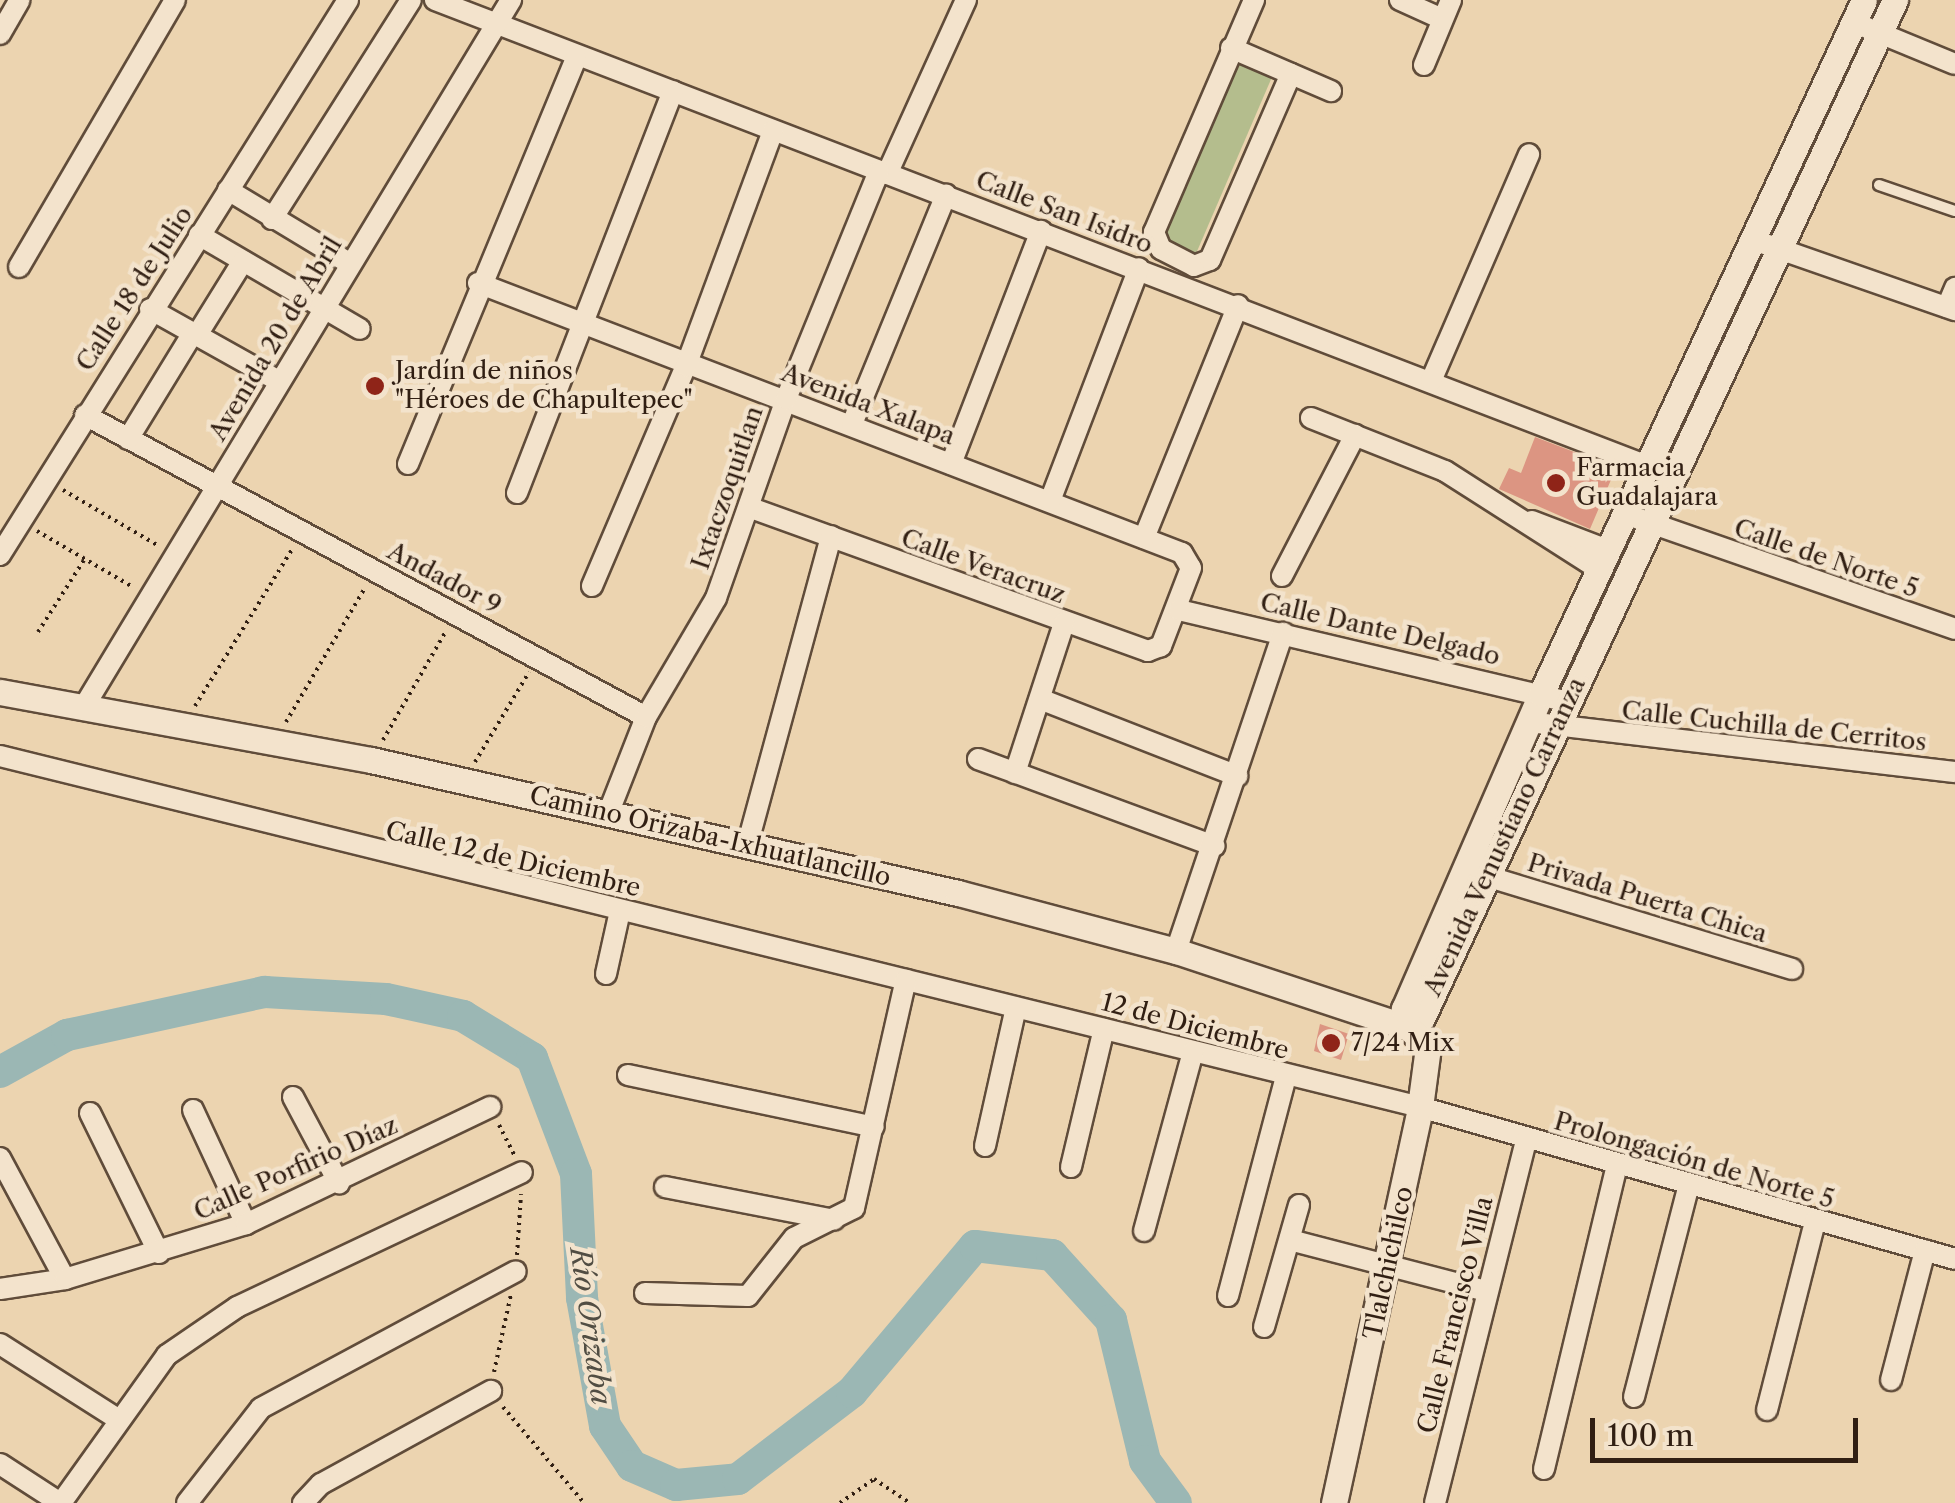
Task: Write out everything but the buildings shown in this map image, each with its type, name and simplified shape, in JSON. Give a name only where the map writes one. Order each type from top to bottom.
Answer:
[{"type":"street","points":[[0,34],[20,0]]},
{"type":"street","points":[[20,267],[175,0]]},
{"type":"street","name":"Calle 18 de Julio","points":[[0,555],[150,309],[348,0]]},
{"type":"street","points":[[272,220],[410,0]]},
{"type":"street","name":"Calle San Isidro","points":[[435,0],[576,58],[1238,304],[1674,476]]},
{"type":"street","name":"Avenida 20 de Abril","points":[[85,705],[217,490],[349,263],[500,28],[511,0]]},
{"type":"street","name":"Ixtaczoquitlan","points":[[608,814],[646,717],[704,623],[750,508],[786,399],[883,172],[966,0]]},
{"type":"street","points":[[1254,0],[1154,232],[1161,249],[1194,266],[1213,255],[1290,74]]},
{"type":"street","points":[[1400,0],[1446,10],[1424,65]]},
{"type":"street","name":"Avenida Venustiano Carranza","points":[[1858,11],[1541,694],[1404,1009],[1409,1028],[1422,1018],[1895,0]]},
{"type":"street","points":[[1858,11],[1880,34],[1955,64]]},
{"type":"street","points":[[1231,48],[1330,91]]},
{"type":"street","points":[[408,464],[478,283],[576,58]]},
{"type":"street","points":[[517,494],[673,91]]},
{"type":"street","points":[[592,586],[686,366],[773,130]]},
{"type":"street","points":[[1430,381],[1530,154]]},
{"type":"street","points":[[228,190],[349,263]]},
{"type":"street","points":[[852,424],[946,195]]},
{"type":"street","points":[[951,464],[1040,230]]},
{"type":"street","points":[[199,235],[360,328]]},
{"type":"street","points":[[1754,240],[1952,302]]},
{"type":"street","points":[[128,439],[243,261]]},
{"type":"street","points":[[1050,502],[1139,268]]},
{"type":"street","name":"Avenida Xalapa","points":[[478,283],[584,327],[786,399],[1144,538],[1191,564],[1179,610]]},
{"type":"street","points":[[1144,538],[1238,304]]},
{"type":"street","points":[[150,309],[279,381]]},
{"type":"street","name":"Andador 9","points":[[85,415],[300,536],[376,571],[646,717]]},
{"type":"street","points":[[1311,418],[1432,465],[1604,560]]},
{"type":"street","points":[[1282,576],[1355,435]]},
{"type":"street","name":"Calle Veracruz","points":[[750,508],[1064,624],[1153,652],[1179,610]]},
{"type":"street","name":"Calle de Norte 5","points":[[1625,514],[1955,629]]},
{"type":"street","points":[[747,846],[831,536]]},
{"type":"street","name":"Calle Dante Delgado","points":[[1179,610],[1568,702]]},
{"type":"street","points":[[1015,773],[1064,624]]},
{"type":"street","points":[[1176,951],[1283,632]]},
{"type":"street","name":"Camino Orizaba-Ixhuatlancillo","points":[[0,692],[186,721],[747,846],[1176,951],[1409,1028]]},
{"type":"street","points":[[1040,699],[1237,776]]},
{"type":"street","name":"Calle Cuchilla de Cerritos","points":[[1529,722],[1955,772]]},
{"type":"street","name":"Calle 12 de Diciembre","points":[[0,756],[1016,1007]]},
{"type":"street","points":[[978,759],[1214,846]]},
{"type":"street","name":"Privada Puerta Chica","points":[[1486,876],[1792,970]]},
{"type":"street","points":[[606,974],[620,911]]},
{"type":"street","points":[[645,1293],[748,1296],[794,1238],[836,1220],[859,1197],[906,980]]},
{"type":"street","points":[[985,1146],[1016,1007]]},
{"type":"street","name":"12 de Diciembre","points":[[1016,1007],[1286,1077],[1420,1107]]},
{"type":"street","name":"Tlalchichilco","points":[[1334,1503],[1390,1268],[1420,1107],[1428,1047],[1409,1028]]},
{"type":"street","points":[[1071,1167],[1104,1029]]},
{"type":"street","points":[[1144,1232],[1194,1052]]},
{"type":"street","points":[[628,1075],[874,1127]]},
{"type":"street","points":[[1228,1296],[1286,1077]]},
{"type":"street","points":[[292,1096],[339,1183]]},
{"type":"street","name":"Calle Porfirio Díaz","points":[[0,1289],[64,1279],[246,1224],[339,1183],[490,1107]]},
{"type":"street","name":"Prolongación de Norte 5","points":[[1420,1107],[1955,1259]]},
{"type":"street","points":[[193,1110],[246,1224]]},
{"type":"street","points":[[90,1114],[159,1252]]},
{"type":"street","name":"Calle Francisco Villa","points":[[1435,1503],[1526,1140]]},
{"type":"street","points":[[0,1158],[64,1279]]},
{"type":"street","points":[[1544,1469],[1617,1166]]},
{"type":"street","points":[[0,1464],[61,1503],[116,1418],[167,1355],[237,1307],[522,1172]]},
{"type":"street","points":[[1634,1397],[1689,1185]]},
{"type":"street","points":[[666,1187],[836,1220]]},
{"type":"street","points":[[1264,1327],[1300,1205]]},
{"type":"street","points":[[1767,1410],[1815,1221]]},
{"type":"street","points":[[1290,1240],[1486,1291]]},
{"type":"street","points":[[1892,1380],[1925,1250]]},
{"type":"street","points":[[187,1503],[261,1408],[516,1270]]},
{"type":"street","points":[[0,1344],[116,1418]]},
{"type":"street","points":[[303,1503],[321,1484],[490,1391]]},
{"type":"lane","points":[[1879,185],[1955,211]]},
{"type":"path","points":[[46,480],[176,556]]},
{"type":"path","points":[[20,521],[151,598]]},
{"type":"path","points":[[186,721],[300,536]]},
{"type":"path","points":[[38,632],[84,559]]},
{"type":"path","points":[[276,740],[376,571]]},
{"type":"path","points":[[372,760],[456,614]]},
{"type":"path","points":[[464,780],[538,656]]},
{"type":"path","points":[[490,1107],[522,1172],[516,1270],[490,1391],[584,1503]]},
{"type":"path","points":[[840,1503],[874,1479],[910,1503]]},
{"type":"green space","points":[[1235,62],[1272,77],[1195,256],[1159,241]]},
{"type":"waterway","name":"Río Orizaba","points":[[0,1072],[67,1035],[265,992],[386,999],[463,1016],[532,1058],[576,1174],[582,1298],[605,1426],[632,1466],[676,1485],[738,1479],[852,1392],[975,1246],[1052,1255],[1111,1320],[1145,1461],[1176,1503]]},
{"type":"place","name":"Jardín de niños \"Héroes de Chapultepec\"","points":[[375,386]]},
{"type":"place","name":"Farmacia Guadalajara","points":[[1556,483]]},
{"type":"place","name":"7/24 Mix","points":[[1331,1043]]}]
